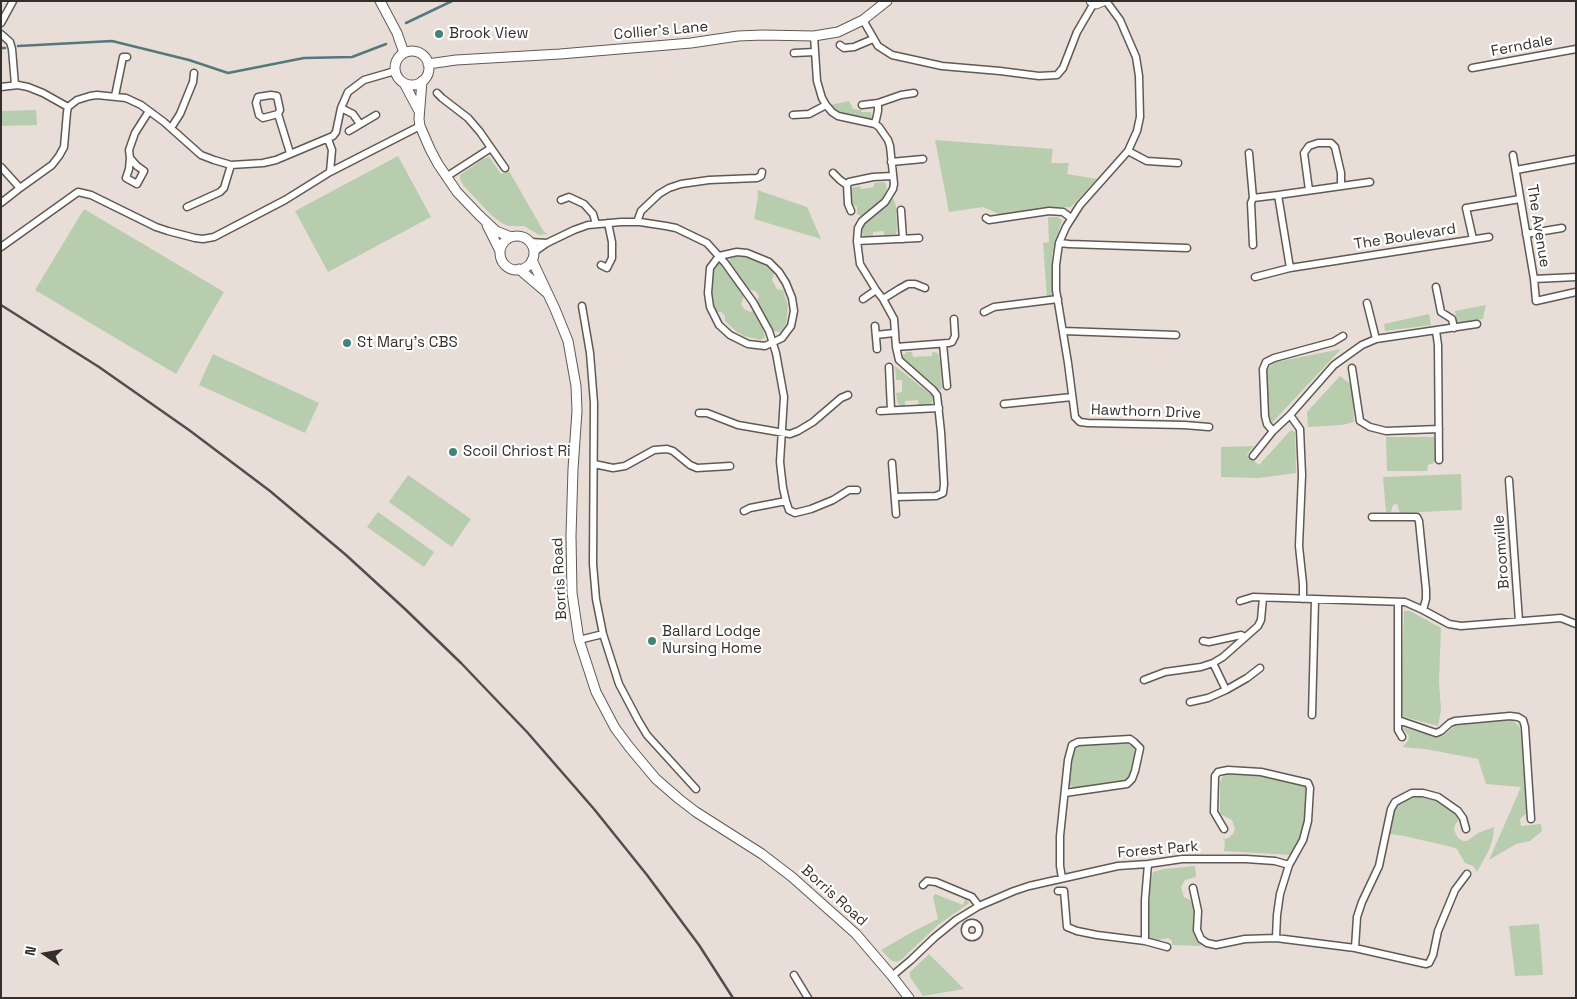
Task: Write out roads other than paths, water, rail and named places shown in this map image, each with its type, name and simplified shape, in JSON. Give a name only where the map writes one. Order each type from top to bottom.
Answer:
[{"type":"street","points":[[1,23],[13,1]]},
{"type":"street","points":[[380,1],[397,33],[404,53]]},
{"type":"street","name":"Collier's Lane","points":[[428,64],[456,60],[560,54],[690,43],[738,36],[814,36],[838,32],[863,20],[887,1]]},
{"type":"street","points":[[863,20],[878,46],[892,55],[942,66],[1039,76],[1057,75],[1063,68],[1077,32],[1099,2]]},
{"type":"street","name":"Hawthorn Drive","points":[[1099,2],[1120,20],[1132,46],[1138,65],[1140,117],[1137,131],[1128,151],[1080,205],[1071,218],[1059,243],[1056,265],[1058,299],[1075,417],[1083,423],[1209,427]]},
{"type":"street","points":[[1,34],[10,42],[12,49],[14,85]]},
{"type":"street","points":[[814,36],[817,81],[826,105],[838,116],[875,124],[888,140],[894,184],[885,202],[862,221],[857,233],[860,264],[894,319],[894,333],[899,360],[937,395],[944,484],[943,493],[936,496],[895,497]]},
{"type":"street","points":[[840,45],[844,48],[854,47],[874,39]]},
{"type":"street","name":"Ferndale","points":[[1472,68],[1576,49]]},
{"type":"street","points":[[419,111],[404,83],[398,78],[395,71],[396,61],[404,53],[411,51],[423,55],[428,64],[427,75],[422,82],[419,111],[420,126],[430,149],[446,177],[465,201],[496,231],[511,237],[523,237],[530,242],[547,243]]},
{"type":"street","points":[[794,53],[814,52]]},
{"type":"street","points":[[115,96],[123,57],[127,57]]},
{"type":"street","points":[[1,203],[52,165],[59,156],[64,146],[68,107],[77,100],[97,95],[115,96],[133,101],[171,128],[201,155],[231,165],[263,163],[276,160],[333,136],[336,132],[341,108],[348,92],[364,80],[395,71]]},
{"type":"street","points":[[171,128],[180,114],[194,82],[194,73]]},
{"type":"street","points":[[404,83],[413,85],[422,82]]},
{"type":"street","points":[[1,87],[14,85],[28,87],[68,107]]},
{"type":"street","points":[[437,92],[468,118],[505,168]]},
{"type":"street","points":[[862,104],[878,103],[901,95],[914,93]]},
{"type":"street","points":[[875,124],[878,103]]},
{"type":"street","points":[[792,115],[809,114],[826,105]]},
{"type":"street","points":[[341,108],[353,114],[360,124]]},
{"type":"street","points":[[130,158],[130,142],[149,111]]},
{"type":"street","points":[[278,114],[290,153]]},
{"type":"street","points":[[349,131],[376,115]]},
{"type":"street","points":[[1,247],[78,192],[91,195],[168,231],[195,238],[214,236],[285,200],[330,172],[420,126]]},
{"type":"street","points":[[328,139],[332,150],[330,172]]},
{"type":"street","points":[[1309,190],[1304,153],[1308,146],[1318,144],[1331,143],[1335,148],[1341,174],[1341,185]]},
{"type":"street","points":[[446,177],[491,148]]},
{"type":"street","points":[[1128,151],[1147,160],[1178,163]]},
{"type":"street","points":[[1249,153],[1253,198],[1251,203],[1253,246]]},
{"type":"street","name":"The Avenue","points":[[1513,155],[1536,301],[1576,292]]},
{"type":"street","points":[[892,162],[923,159]]},
{"type":"street","points":[[1516,170],[1576,159]]},
{"type":"street","points":[[187,207],[220,192],[224,188],[231,165]]},
{"type":"street","points":[[1,167],[20,188]]},
{"type":"street","points":[[637,222],[641,210],[669,188],[681,184],[709,180],[756,178],[762,172]]},
{"type":"street","points":[[833,173],[847,185]]},
{"type":"street","points":[[847,185],[849,182],[873,177],[892,176]]},
{"type":"street","points":[[1253,198],[1370,182]]},
{"type":"street","points":[[847,185],[848,204],[851,211]]},
{"type":"street","points":[[1278,195],[1290,268]]},
{"type":"street","points":[[561,200],[569,198],[584,204],[593,214],[596,224]]},
{"type":"street","name":"The Boulevard","points":[[1254,277],[1290,268],[1473,239],[1466,208],[1520,199]]},
{"type":"street","points":[[901,210],[903,239]]},
{"type":"street","points":[[986,218],[989,220],[1049,211],[1063,212],[1071,218]]},
{"type":"street","points":[[486,222],[500,251],[502,260],[509,267],[519,269],[527,266],[533,256],[547,243],[574,230],[596,224],[649,222],[676,228],[707,243],[753,302],[773,343],[782,376],[784,397],[780,462],[786,501],[790,510],[795,513],[811,509],[833,500],[849,490],[857,490]]},
{"type":"street","points":[[601,265],[607,268],[612,258],[612,242],[608,223]]},
{"type":"street","points":[[1526,234],[1562,228]]},
{"type":"street","points":[[500,251],[504,243],[511,237]]},
{"type":"street","points":[[1473,239],[1489,237]]},
{"type":"street","points":[[857,241],[918,238]]},
{"type":"street","points":[[530,242],[533,256]]},
{"type":"street","points":[[1059,243],[1187,248]]},
{"type":"street","points":[[737,252],[747,253],[769,262],[779,272],[786,283],[794,304],[791,326],[782,338],[761,346],[742,342],[725,331],[716,320],[709,300],[708,281],[710,268],[719,256],[737,252]]},
{"type":"street","name":"Borris Road","points":[[533,256],[568,342],[576,386],[577,411],[573,469],[571,561],[572,593],[579,640],[596,692],[606,712],[630,748],[667,790],[762,854],[792,877],[856,934],[909,998]]},
{"type":"street","name":"Borris Road","points":[[519,269],[548,294]]},
{"type":"street","points":[[1534,279],[1576,276]]},
{"type":"street","points":[[884,300],[908,284],[915,284],[925,288]]},
{"type":"street","points":[[1436,287],[1441,312],[1452,319],[1454,328]]},
{"type":"street","points":[[863,300],[876,290]]},
{"type":"street","points":[[984,312],[994,307],[1058,299]]},
{"type":"street","points":[[1367,303],[1376,339]]},
{"type":"street","points":[[582,306],[592,378],[594,464],[592,564],[603,634],[619,684],[638,720],[647,735],[696,789]]},
{"type":"street","points":[[896,347],[949,343],[954,339],[954,319]]},
{"type":"street","points":[[1253,456],[1273,431],[1290,415],[1334,365],[1350,352],[1376,339],[1478,324]]},
{"type":"street","points":[[875,326],[877,349]]},
{"type":"street","points":[[1063,331],[1176,334]]},
{"type":"street","points":[[1436,331],[1438,345],[1440,460]]},
{"type":"street","points":[[876,334],[894,333]]},
{"type":"street","points":[[1273,431],[1267,424],[1265,416],[1263,369],[1266,362],[1274,358],[1333,342],[1343,336]]},
{"type":"street","points":[[943,344],[947,386]]},
{"type":"street","points":[[889,367],[891,410]]},
{"type":"street","points":[[1352,368],[1360,422],[1370,428],[1386,431],[1439,429]]},
{"type":"street","points":[[699,413],[708,413],[738,425],[790,434],[813,422],[841,398],[848,395]]},
{"type":"street","name":"Hawthorn Drive","points":[[1004,404],[1072,397]]},
{"type":"street","points":[[880,411],[939,408]]},
{"type":"street","points":[[1290,415],[1300,429],[1302,475],[1299,546],[1303,599]]},
{"type":"street","points":[[594,464],[613,468],[625,466],[654,450],[667,449],[673,451],[690,465],[697,468],[730,466]]},
{"type":"street","points":[[892,463],[896,514]]},
{"type":"street","name":"Broomville","points":[[1509,480],[1519,621]]},
{"type":"street","points":[[744,511],[750,508],[786,501]]},
{"type":"street","points":[[1372,517],[1417,517],[1419,521],[1426,599],[1423,610]]},
{"type":"street","points":[[1240,601],[1252,597],[1398,602],[1410,604],[1455,626],[1561,618],[1576,624]]},
{"type":"street","points":[[1144,680],[1165,672],[1184,670],[1213,663],[1232,650],[1258,626],[1261,620],[1263,598]]},
{"type":"street","points":[[1312,715],[1315,600]]},
{"type":"street","points":[[1398,602],[1398,730],[1402,737]]},
{"type":"street","points":[[579,640],[603,634]]},
{"type":"street","points":[[1202,641],[1209,642],[1241,635],[1245,638]]},
{"type":"street","points":[[1213,663],[1226,690]]},
{"type":"street","points":[[1190,702],[1208,698],[1226,690],[1260,668]]},
{"type":"street","points":[[1398,720],[1436,733],[1450,723],[1455,722],[1510,716],[1523,720],[1526,727],[1531,819]]},
{"type":"street","points":[[1062,878],[1060,836],[1068,760],[1072,745],[1078,742],[1130,739],[1140,748],[1135,771],[1132,779],[1127,784],[1065,794]]},
{"type":"street","points":[[1224,829],[1214,812],[1215,776],[1218,772],[1228,770],[1260,772],[1298,779],[1308,783],[1310,803],[1306,830],[1303,840],[1289,865],[1280,894],[1276,938]]},
{"type":"street","points":[[1354,948],[1357,917],[1379,866],[1391,809],[1395,802],[1412,793],[1423,793],[1438,797],[1458,811],[1463,818],[1466,829]]},
{"type":"street","name":"Forest Park","points":[[892,976],[934,938],[964,916],[979,906],[1014,891],[1118,866],[1182,859],[1261,860],[1289,865]]},
{"type":"street","points":[[1145,941],[1145,900],[1148,864]]},
{"type":"street","points":[[1193,888],[1198,911],[1197,930],[1201,938],[1207,943],[1216,945],[1245,939],[1276,938],[1354,948],[1426,964],[1429,963],[1433,956],[1438,931],[1455,890],[1467,874]]},
{"type":"street","points":[[922,884],[927,881],[936,882],[972,897],[979,906]]},
{"type":"street","points":[[1058,891],[1064,892],[1067,927],[1092,934],[1167,946]]},
{"type":"street","points":[[964,916],[969,923]]},
{"type":"street","points":[[794,975],[808,998]]},
{"type":"waterway","points":[[406,23],[452,1]]},
{"type":"waterway","points":[[18,46],[112,41],[189,60],[228,73],[304,58],[352,57],[386,44]]},
{"type":"railway","points":[[1,305],[99,367],[189,430],[270,491],[346,555],[405,609],[461,663],[527,732],[594,809],[647,875],[699,945],[733,998]]},
{"type":"place","name":"Brook View","points":[[439,34]]},
{"type":"place","name":"St Mary's CBS","points":[[347,343]]},
{"type":"place","name":"Scoil Chriost Ri","points":[[453,452]]},
{"type":"place","name":"Ballard Lodge Nursing Home","points":[[652,641]]}]
